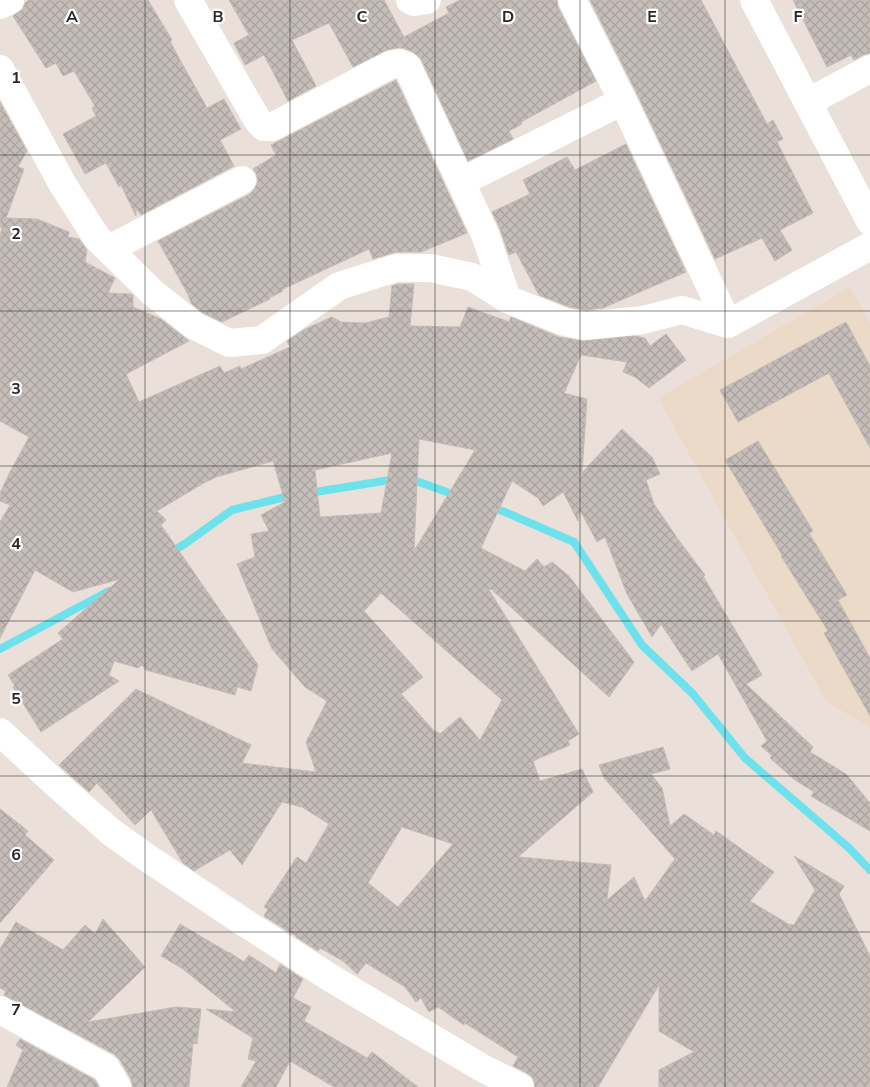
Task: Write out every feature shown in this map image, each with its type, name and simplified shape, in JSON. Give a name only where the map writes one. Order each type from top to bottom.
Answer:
[{"type":"street","points":[[0,5],[10,0]]},
{"type":"street","points":[[188,0],[258,121],[264,127],[272,127],[390,65],[399,63],[407,66],[485,234],[507,299]]},
{"type":"street","points":[[410,0],[414,2],[427,0]]},
{"type":"street","points":[[572,0],[624,100],[728,324]]},
{"type":"street","points":[[754,0],[870,221]]},
{"type":"street","points":[[0,69],[64,185],[97,238],[153,293],[195,326],[229,343],[262,340],[338,286],[396,268],[431,268],[472,277],[507,299],[565,322],[585,326],[644,320],[682,310],[728,324],[870,246]]},
{"type":"street","points":[[808,102],[870,69]]},
{"type":"street","points":[[461,182],[624,100]]},
{"type":"street","points":[[109,249],[242,180]]},
{"type":"street","points":[[0,732],[111,832],[139,852],[321,971],[479,1078],[520,1087]]},
{"type":"street","points":[[0,1010],[106,1068],[117,1087]]},
{"type":"shaded area","points":[[850,287],[870,323],[870,728],[826,701],[658,398]]},
{"type":"building","points":[[29,0],[148,0],[172,40],[170,41],[207,108],[224,99],[241,129],[220,140],[234,166],[141,215],[136,208],[136,216],[121,185],[119,187],[106,163],[85,174],[63,134],[96,116],[92,108],[95,106],[74,71],[63,76],[56,63],[46,68],[13,16],[23,9],[25,3]]},
{"type":"building","points":[[229,0],[384,0],[404,37],[449,13],[446,7],[460,0],[557,0],[558,7],[596,81],[521,122],[522,124],[509,131],[513,139],[468,161],[421,59],[413,52],[404,48],[387,50],[353,67],[329,23],[292,40],[316,86],[288,101],[264,55],[245,65],[234,43],[249,35]]},
{"type":"building","points":[[590,0],[701,0],[767,124],[773,120],[783,139],[777,142],[813,213],[780,230],[792,250],[775,261],[762,238],[715,259]]},
{"type":"building","points":[[793,0],[870,0],[870,53],[854,60],[851,55],[827,67]]},
{"type":"building","points":[[396,80],[467,233],[421,252],[396,252],[373,259],[369,249],[281,290],[283,291],[270,299],[222,322],[203,313],[192,304],[158,241],[250,194],[258,181],[253,169],[276,155],[271,145]]},
{"type":"building","points":[[0,102],[27,151],[18,167],[24,169],[6,218],[37,219],[69,232],[68,237],[79,239],[87,250],[85,262],[115,278],[108,293],[133,295],[133,307],[161,319],[189,341],[126,374],[139,402],[220,366],[224,373],[240,366],[241,369],[290,347],[287,341],[305,329],[332,317],[341,322],[365,323],[389,317],[392,286],[398,284],[414,284],[410,326],[460,327],[468,307],[509,322],[511,317],[559,337],[582,341],[635,336],[645,338],[650,346],[666,334],[686,360],[649,388],[635,377],[623,372],[627,362],[581,355],[564,393],[587,399],[582,473],[622,429],[652,457],[660,474],[646,480],[654,504],[705,575],[703,576],[762,675],[746,684],[813,747],[810,752],[846,774],[870,803],[870,831],[811,796],[814,792],[795,780],[770,758],[772,756],[761,746],[767,741],[718,654],[692,671],[661,624],[652,637],[627,594],[605,537],[597,542],[581,512],[579,513],[578,521],[563,492],[543,506],[538,498],[512,481],[481,548],[525,571],[537,559],[544,567],[552,562],[569,576],[634,662],[609,697],[491,589],[489,590],[579,734],[568,741],[570,745],[533,761],[540,781],[582,769],[593,792],[518,857],[611,865],[607,900],[634,877],[645,901],[675,859],[604,778],[599,765],[663,747],[670,769],[651,774],[662,788],[670,826],[684,814],[714,835],[716,831],[774,872],[750,901],[790,925],[794,925],[815,890],[794,856],[844,886],[839,894],[870,956],[870,1087],[659,1087],[659,1070],[694,1052],[659,1031],[659,985],[598,1087],[535,1087],[533,1078],[513,1066],[518,1057],[465,1023],[464,1025],[438,1007],[429,1012],[421,998],[416,1002],[405,987],[366,963],[357,974],[343,961],[320,948],[318,951],[264,916],[268,909],[264,907],[297,857],[306,863],[329,824],[302,807],[282,802],[242,865],[230,850],[194,871],[183,863],[151,810],[135,825],[97,783],[89,792],[59,765],[136,689],[251,745],[242,763],[316,772],[306,742],[327,701],[305,687],[272,649],[237,564],[255,557],[251,534],[269,531],[261,515],[285,502],[273,461],[216,477],[157,511],[166,520],[161,525],[258,665],[251,691],[237,687],[235,695],[146,670],[142,665],[138,668],[114,661],[109,675],[119,681],[41,732],[13,687],[15,686],[8,675],[63,639],[58,633],[120,579],[73,592],[35,570],[0,638],[0,522],[10,505],[0,501],[0,493],[29,437],[0,421],[0,238],[2,227],[0,227]],"holes":[[[419,439],[475,450],[414,551]],[[392,453],[381,513],[320,517],[315,470]],[[381,593],[502,700],[480,740],[460,717],[440,734],[435,732],[401,694],[423,677],[364,611]],[[402,827],[453,844],[398,907],[368,883]]]},
{"type":"building","points":[[626,144],[686,272],[603,308],[586,310],[569,307],[539,295],[516,252],[509,255],[492,212],[530,194],[523,180],[567,157],[575,170]]},
{"type":"building","points":[[846,322],[870,366],[870,448],[829,373],[738,422],[720,390]]},
{"type":"building","points":[[758,441],[813,531],[809,533],[847,595],[838,600],[870,658],[870,716],[824,633],[828,631],[781,556],[725,460]]},
{"type":"building","points":[[0,809],[28,831],[25,835],[54,860],[0,923]]},
{"type":"building","points":[[103,919],[145,967],[88,1022],[176,1007],[201,1009],[197,1044],[193,1043],[189,1087],[133,1087],[131,1079],[120,1060],[114,1054],[4,995],[6,991],[0,988],[0,949],[16,922],[63,950],[85,925],[95,934]]},
{"type":"building","points":[[180,924],[244,962],[249,955],[276,973],[280,964],[303,979],[293,998],[311,1007],[304,1021],[367,1058],[372,1052],[418,1087],[334,1087],[290,1061],[276,1087],[241,1087],[256,1061],[248,1059],[253,1038],[206,1009],[236,1012],[183,969],[161,956]]},
{"type":"building","points":[[20,1039],[95,1080],[99,1087],[7,1087],[23,1050],[16,1045]]},
{"type":"waterway","points":[[408,478],[458,496]]},
{"type":"waterway","points":[[309,493],[396,479]]},
{"type":"waterway","points":[[170,553],[232,510],[293,495]]},
{"type":"waterway","points":[[490,507],[574,542],[642,645],[693,694],[745,758],[848,847],[870,870]]},
{"type":"waterway","points":[[0,649],[109,591]]}]
